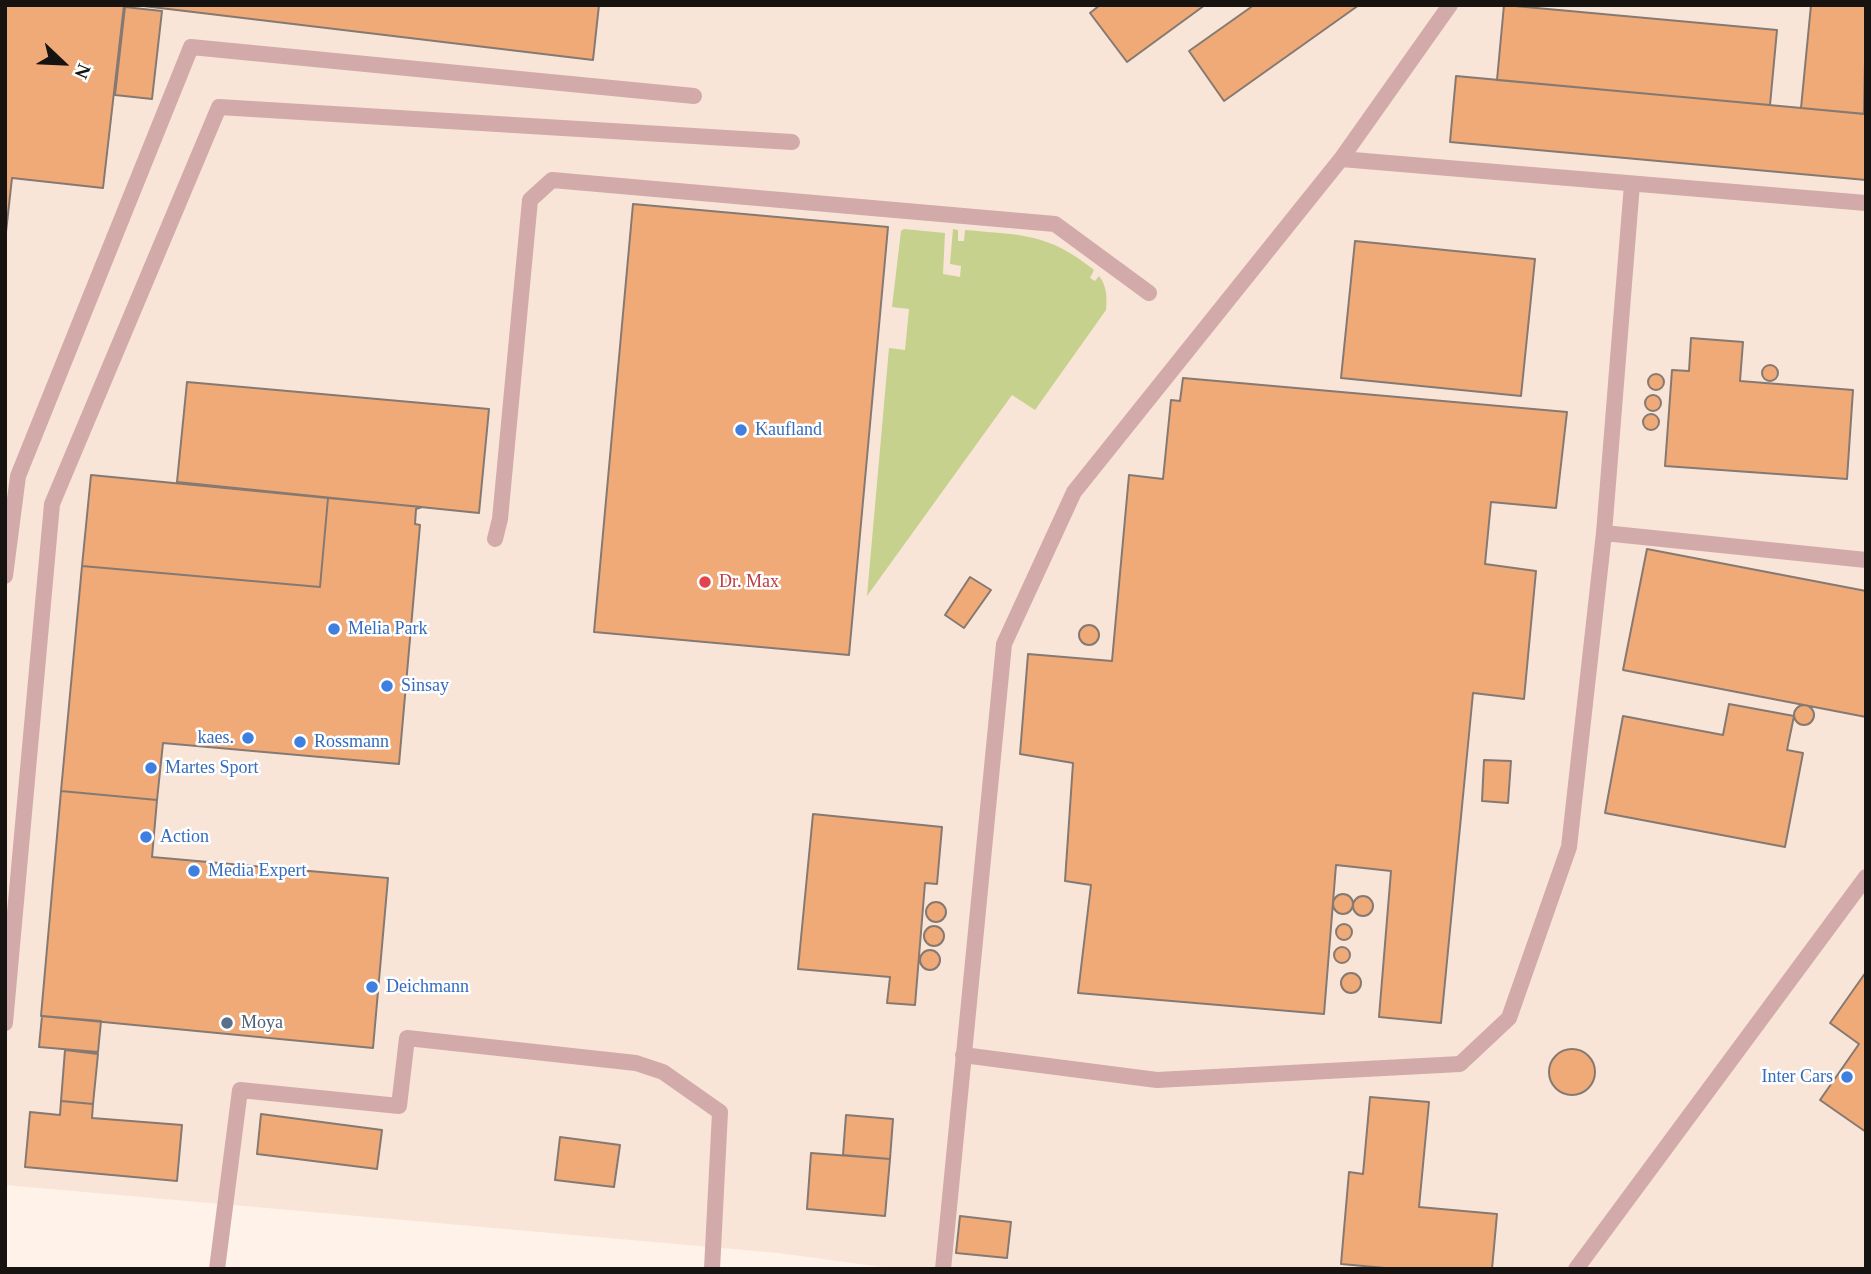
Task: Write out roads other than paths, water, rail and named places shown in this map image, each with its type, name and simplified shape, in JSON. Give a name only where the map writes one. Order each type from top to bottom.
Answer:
[{"type":"lane","points":[[943,1269],[1004,644],[1074,492],[1342,159],[1450,5]]},
{"type":"lane","points":[[5,576],[19,476],[191,47],[694,96]]},
{"type":"lane","points":[[5,1023],[52,504],[219,107],[792,142]]},
{"type":"lane","points":[[1342,159],[1866,204]]},
{"type":"lane","points":[[495,539],[500,519],[530,200],[552,180],[1055,224],[1149,293]]},
{"type":"lane","points":[[963,1055],[1157,1080],[1460,1064],[1510,1018],[1569,847],[1604,533],[1632,184]]},
{"type":"lane","points":[[1604,533],[1866,560]]},
{"type":"lane","points":[[1576,1269],[1866,877]]},
{"type":"lane","points":[[217,1269],[240,1090],[399,1106],[407,1038],[636,1063],[663,1072],[720,1112],[712,1269]]},
{"type":"place","name":"Kaufland","points":[[741,430]]},
{"type":"place","name":"Dr. Max","points":[[705,582]]},
{"type":"place","name":"Melia Park","points":[[334,629]]},
{"type":"place","name":"Sinsay","points":[[387,686]]},
{"type":"place","name":"kaes.","points":[[248,738]]},
{"type":"place","name":"Rossmann","points":[[300,742]]},
{"type":"place","name":"Martes Sport","points":[[151,768]]},
{"type":"place","name":"Action","points":[[146,837]]},
{"type":"place","name":"Media Expert","points":[[194,871]]},
{"type":"place","name":"Deichmann","points":[[372,987]]},
{"type":"place","name":"Moya","points":[[227,1023]]},
{"type":"place","name":"Inter Cars","points":[[1847,1077]]}]
